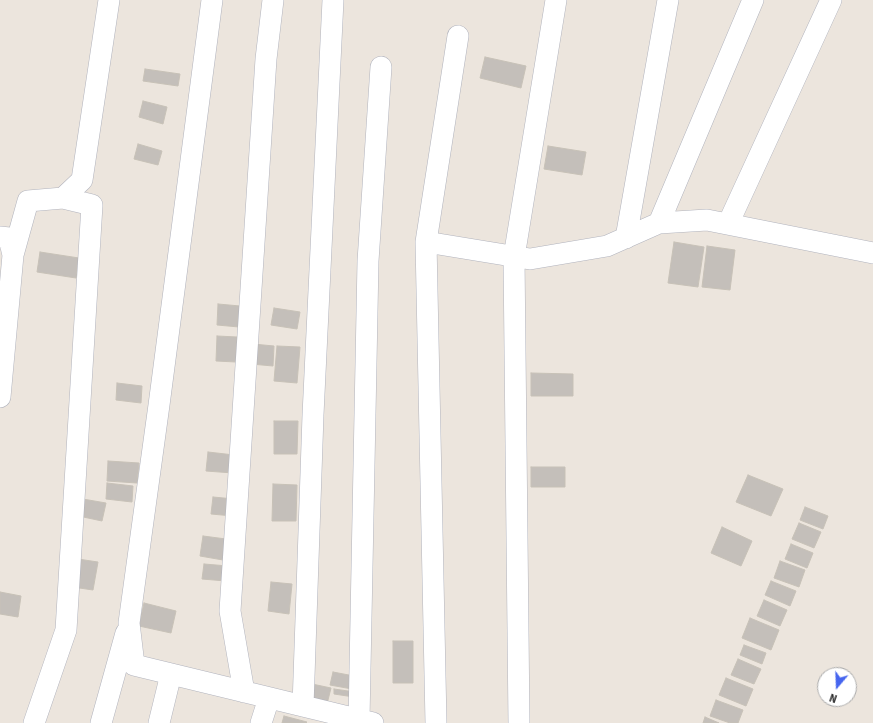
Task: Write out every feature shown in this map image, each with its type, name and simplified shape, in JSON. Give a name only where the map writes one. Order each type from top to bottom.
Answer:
[{"type":"street","points":[[63,198],[82,180],[109,0]]},
{"type":"street","points":[[101,723],[129,623],[212,0]]},
{"type":"street","points":[[244,692],[230,611],[266,59],[273,0]]},
{"type":"street","points":[[303,706],[313,415],[333,0]]},
{"type":"street","points":[[519,723],[514,257],[556,0]]},
{"type":"street","points":[[626,238],[668,0]]},
{"type":"street","points":[[659,223],[753,0]]},
{"type":"street","points":[[728,224],[830,0]]},
{"type":"street","points":[[436,723],[426,242],[458,36]]},
{"type":"street","points":[[129,623],[134,665],[366,721],[368,261],[381,67]]},
{"type":"street","points":[[0,398],[13,255],[28,202],[63,198],[92,205],[66,630],[34,723]]},
{"type":"street","points":[[426,242],[530,260],[607,246],[659,223],[707,220],[873,253]]},
{"type":"street","points":[[0,237],[9,238],[13,255]]},
{"type":"street","points":[[159,723],[171,674]]},
{"type":"street","points":[[261,723],[269,698]]},
{"type":"building","points":[[485,57],[526,66],[521,88],[480,78]]},
{"type":"building","points":[[145,69],[180,74],[178,86],[143,81]]},
{"type":"building","points":[[143,101],[167,107],[163,124],[139,117]]},
{"type":"building","points":[[138,144],[162,151],[158,165],[134,159]]},
{"type":"building","points":[[548,146],[586,152],[582,175],[544,169]]},
{"type":"building","points":[[674,242],[704,247],[698,287],[668,283]]},
{"type":"building","points":[[707,246],[735,250],[730,290],[702,287]]},
{"type":"building","points":[[40,252],[79,258],[76,278],[37,272]]},
{"type":"building","points":[[218,304],[240,306],[239,327],[217,325]]},
{"type":"building","points":[[274,308],[300,312],[297,329],[271,325]]},
{"type":"building","points":[[217,336],[237,337],[236,362],[216,361]]},
{"type":"building","points":[[253,344],[274,346],[273,366],[251,364]]},
{"type":"building","points":[[277,346],[300,347],[297,383],[274,381]]},
{"type":"building","points":[[531,373],[573,374],[573,396],[531,396]]},
{"type":"building","points":[[117,383],[142,386],[141,403],[116,400]]},
{"type":"building","points":[[274,421],[298,421],[297,454],[274,454]]},
{"type":"building","points":[[208,452],[234,455],[233,473],[206,471]]},
{"type":"building","points":[[108,461],[139,463],[137,483],[107,481]]},
{"type":"building","points":[[531,467],[565,467],[565,487],[531,487]]},
{"type":"building","points":[[748,475],[783,489],[771,516],[736,502]]},
{"type":"building","points":[[107,483],[133,486],[132,502],[106,499]]},
{"type":"building","points":[[273,484],[297,485],[296,521],[272,521]]},
{"type":"building","points":[[213,497],[234,499],[233,516],[211,514]]},
{"type":"building","points":[[77,498],[106,503],[102,521],[74,515]]},
{"type":"building","points":[[805,507],[828,516],[823,529],[800,520]]},
{"type":"building","points":[[799,523],[821,532],[814,548],[792,539]]},
{"type":"building","points":[[722,527],[752,541],[741,566],[711,553]]},
{"type":"building","points":[[203,536],[226,539],[223,560],[200,556]]},
{"type":"building","points":[[791,544],[813,553],[807,568],[785,559]]},
{"type":"building","points":[[71,558],[98,562],[93,590],[66,586]]},
{"type":"building","points":[[780,561],[805,570],[799,587],[774,578]]},
{"type":"building","points":[[204,564],[228,566],[226,581],[202,579]]},
{"type":"building","points":[[771,581],[796,591],[790,606],[765,595]]},
{"type":"building","points":[[271,582],[292,584],[289,614],[268,611]]},
{"type":"building","points":[[0,592],[21,596],[18,617],[0,614]]},
{"type":"building","points":[[764,600],[787,610],[780,626],[757,616]]},
{"type":"building","points":[[144,603],[176,611],[171,633],[139,626]]},
{"type":"building","points":[[750,618],[779,630],[771,650],[742,638]]},
{"type":"building","points":[[393,641],[413,641],[413,683],[393,683]]},
{"type":"building","points":[[744,645],[766,653],[762,664],[740,655]]},
{"type":"building","points":[[738,659],[761,669],[754,684],[731,675]]},
{"type":"building","points":[[333,672],[354,676],[352,689],[330,685]]},
{"type":"building","points":[[726,678],[753,689],[746,706],[719,695]]},
{"type":"building","points":[[312,684],[331,688],[327,704],[308,699]]},
{"type":"building","points":[[334,689],[355,692],[354,697],[334,694]]},
{"type":"building","points":[[716,700],[743,710],[738,723],[730,723],[710,716]]},
{"type":"building","points":[[284,716],[307,722],[282,723]]},
{"type":"building","points":[[705,717],[719,723],[703,723]]}]
